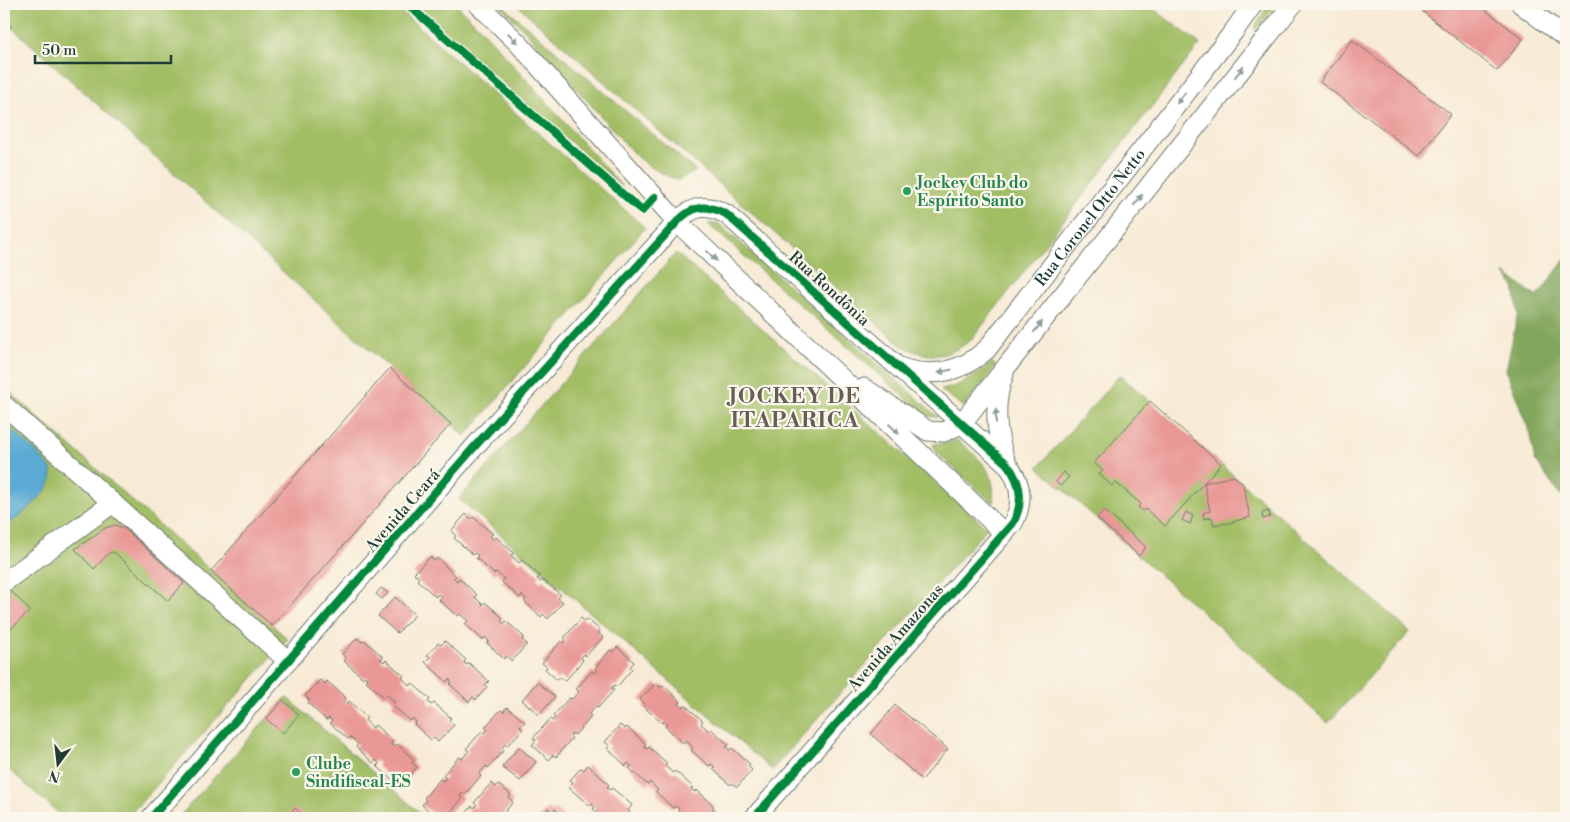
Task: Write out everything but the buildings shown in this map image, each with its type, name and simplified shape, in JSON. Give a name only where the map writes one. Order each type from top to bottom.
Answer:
[{"type":"street","points":[[478,4],[519,44],[677,222],[1004,533]]},
{"type":"street","name":"Rua Coronel Otto Netto","points":[[895,365],[921,372],[949,371],[969,363],[987,349],[1253,4]]},
{"type":"street","name":"Rua Coronel Otto Netto","points":[[961,424],[1293,4]]},
{"type":"street","points":[[1521,4],[1566,38]]},
{"type":"street","name":"Rua Rondônia","points":[[677,222],[694,209],[712,207],[726,214],[1006,463]]},
{"type":"street","name":"Avenida Ceará","points":[[151,818],[476,445],[677,222]]},
{"type":"street","points":[[808,348],[928,431],[944,432],[961,424]]},
{"type":"street","points":[[1006,463],[997,431],[996,414],[997,397],[1007,365]]},
{"type":"street","points":[[4,405],[288,661]]},
{"type":"street","name":"Avenida Amazonas","points":[[764,815],[1013,523],[1017,515],[1020,497],[1016,479],[1006,463]]},
{"type":"street","points":[[4,582],[113,504]]},
{"type":"green space","points":[[4,4],[393,4],[645,228],[465,436],[4,20]]},
{"type":"green space","points":[[413,4],[456,4],[484,32],[622,187]]},
{"type":"green space","points":[[499,4],[696,171],[678,180],[656,170],[636,156]]},
{"type":"green space","name":"Jockey Club do Espírito Santo","points":[[516,4],[1147,4],[1200,44],[972,339],[963,346],[946,354],[929,355],[901,345]]},
{"type":"green space","points":[[1269,4],[1277,4],[1257,29],[1254,28]]},
{"type":"green space","points":[[708,224],[719,224],[938,417],[926,416]]},
{"type":"green space","points":[[676,253],[987,528],[772,770],[459,499]]},
{"type":"green space","points":[[1566,258],[1566,501],[1535,460],[1529,431],[1506,370],[1518,313],[1514,287],[1504,273],[1537,297]]},
{"type":"green space","points":[[992,362],[996,366],[964,407],[941,390],[969,380]]},
{"type":"green space","points":[[1120,375],[1410,632],[1328,723],[1038,467]]},
{"type":"green space","points":[[4,387],[288,639],[127,818],[64,818],[4,765]]},
{"type":"green space","points":[[957,440],[980,460],[989,474],[994,492],[993,503],[937,453],[933,444]]},
{"type":"green space","name":"Clube Sindifiscal-ES","points":[[286,697],[426,818],[178,818]]},
{"type":"water","points":[[4,423],[44,460],[51,470],[52,478],[43,494],[4,528]]},
{"type":"cycle path","points":[[407,4],[642,211],[655,197]]},
{"type":"cycle path","points":[[151,818],[476,445],[677,222],[689,212],[700,208],[712,209],[726,214],[1006,463],[1015,477],[1020,492],[1019,507],[1013,523],[754,818]]},
{"type":"place","name":"Jockey Club do Espírito Santo","points":[[907,191]]},
{"type":"place","name":"Clube Sindifiscal-ES","points":[[296,772]]},
{"type":"district","name":"JOCKEY DE ITAPARICA","points":[[795,408]]}]
